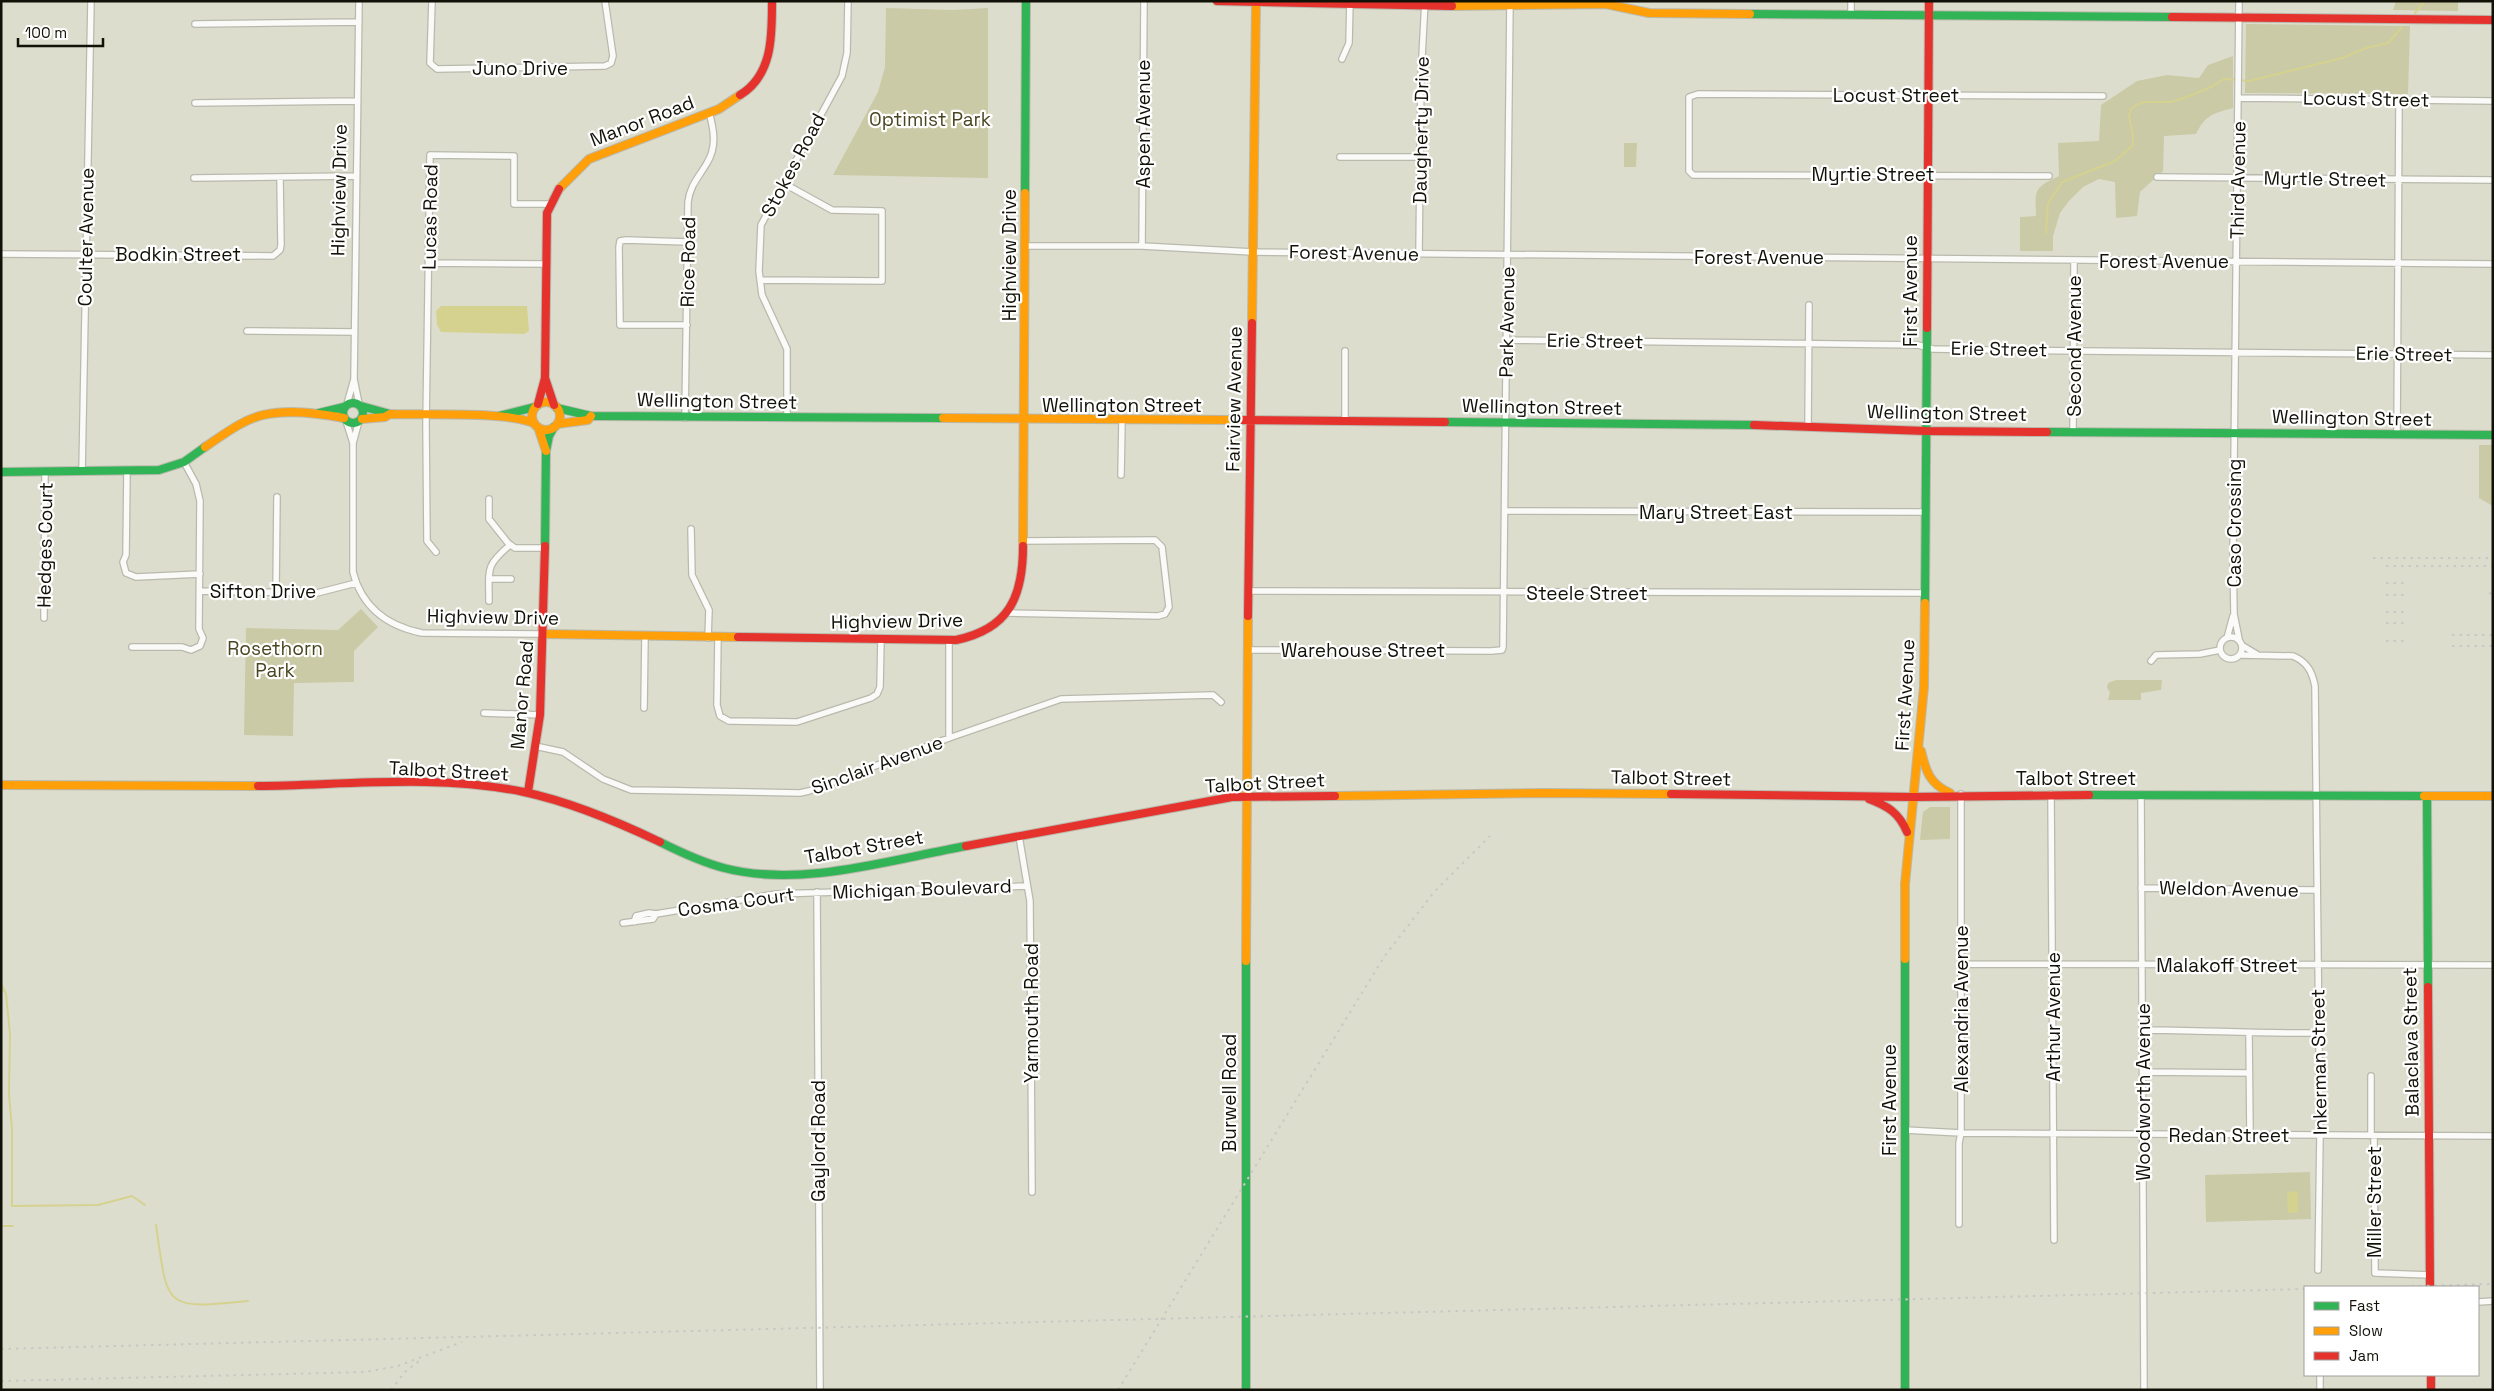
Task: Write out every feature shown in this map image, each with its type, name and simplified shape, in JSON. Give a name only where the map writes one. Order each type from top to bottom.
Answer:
[{"type":"street","name":"Coulter Avenue","points":[[82,472],[91,1]]},
{"type":"street","name":"Highview Drive","points":[[359,1],[356,102],[354,379],[360,405]]},
{"type":"street","name":"Juno Drive","points":[[432,1],[430,63],[437,69],[606,66],[611,63],[613,56],[605,1]]},
{"type":"street","name":"Manor Road","points":[[536,406],[541,396],[542,382],[545,378],[547,213],[550,204],[565,182],[589,159],[709,112],[737,99],[751,86],[763,68],[770,47],[772,1]]},
{"type":"street","name":"Stokes Road","points":[[787,418],[787,349],[762,295],[760,280],[761,225],[842,76],[847,53],[848,1]]},
{"type":"street","name":"Highview Drive","points":[[360,420],[353,443],[353,560],[356,584],[366,601],[376,612],[388,622],[405,630],[422,633],[949,640],[970,638],[991,628],[1009,612],[1021,583],[1024,541],[1026,1]]},
{"type":"street","name":"Aspen Avenue","points":[[1142,246],[1144,1]]},
{"type":"street","points":[[1217,1],[1606,4],[1649,13],[2493,20]]},
{"type":"street","points":[[1851,1],[1851,14]]},
{"type":"street","name":"First Avenue","points":[[1905,1390],[1905,894],[1908,834],[1920,744],[1924,687],[1929,1]]},
{"type":"street","name":"Third Avenue","points":[[2235,433],[2239,1]]},
{"type":"street","name":"Fairview Avenue","points":[[1246,797],[1249,422],[1256,2]]},
{"type":"street","points":[[1342,59],[1349,42],[1350,3]]},
{"type":"street","name":"Park Avenue","points":[[1479,651],[1502,650],[1505,593],[1510,3]]},
{"type":"street","name":"Daugherty Drive","points":[[1419,253],[1425,4]]},
{"type":"street","points":[[195,24],[359,22]]},
{"type":"street","name":"Locust Street","points":[[1697,175],[1690,174],[1689,171],[1690,96],[1927,94],[2103,96]]},
{"type":"street","name":"Locust Street","points":[[2239,98],[2493,101]]},
{"type":"street","points":[[2397,434],[2399,100]]},
{"type":"street","points":[[195,102],[356,102]]},
{"type":"street","name":"Rice Road","points":[[685,418],[689,194],[695,179],[707,164],[714,146],[714,131],[709,112]]},
{"type":"street","name":"Lucas Road","points":[[436,552],[427,541],[426,414],[430,155],[514,156],[514,204],[550,204]]},
{"type":"street","points":[[1340,157],[1420,157]]},
{"type":"street","name":"Myrtie Street","points":[[1697,175],[1927,174],[2049,176]]},
{"type":"street","points":[[194,178],[356,176]]},
{"type":"street","name":"Myrtle Street","points":[[2156,177],[2493,180]]},
{"type":"street","name":"Bodkin Street","points":[[1,254],[273,256],[280,250],[281,245],[280,178]]},
{"type":"street","points":[[760,280],[882,281],[882,211],[832,210],[783,183]]},
{"type":"street","points":[[687,325],[620,324],[618,247],[620,241],[626,240],[688,242]]},
{"type":"street","name":"Forest Avenue","points":[[1025,246],[1142,246],[1253,252],[2493,264]]},
{"type":"street","name":"Second Avenue","points":[[2073,431],[2074,260]]},
{"type":"street","points":[[429,263],[547,264]]},
{"type":"street","points":[[1808,426],[1809,305]]},
{"type":"street","points":[[247,331],[354,332]]},
{"type":"street","name":"Erie Street","points":[[1507,340],[1926,346],[1933,348],[2493,355]]},
{"type":"street","points":[[1345,351],[1345,421]]},
{"type":"street","points":[[319,413],[353,402],[390,414],[526,418],[546,430],[556,425],[560,416],[549,395],[548,382],[545,378]]},
{"type":"street","name":"Highview Drive","points":[[345,406],[354,379]]},
{"type":"street","points":[[499,416],[504,412],[525,411],[546,402],[556,406]]},
{"type":"street","points":[[360,405],[363,412],[360,420]]},
{"type":"street","points":[[345,406],[342,413],[345,420]]},
{"type":"street","points":[[536,406],[532,416],[536,425]]},
{"type":"street","name":"Wellington Street","points":[[556,406],[564,412],[591,416],[685,418],[1506,422],[1808,426],[1926,431],[2493,436]]},
{"type":"street","points":[[1,472],[127,472],[159,470],[184,462],[232,429],[253,418],[283,413],[319,413],[353,423],[390,414]]},
{"type":"street","name":"Wellington Street","points":[[556,425],[588,420],[591,416]]},
{"type":"street","name":"Highview Drive","points":[[345,420],[353,443]]},
{"type":"street","points":[[1121,474],[1122,421]]},
{"type":"street","name":"Manor Road","points":[[536,425],[546,451]]},
{"type":"street","name":"Manor Road","points":[[528,792],[540,715],[544,634],[546,451],[549,436],[556,425]]},
{"type":"street","name":"Caso Crossing","points":[[2235,433],[2234,614],[2239,639],[2243,646],[2260,656]]},
{"type":"street","points":[[132,647],[182,647],[191,650],[200,646],[203,638],[200,629],[199,490],[184,462]]},
{"type":"street","name":"Hedges Court","points":[[44,618],[45,472]]},
{"type":"street","points":[[127,472],[126,555],[123,562],[126,573],[136,576],[200,574]]},
{"type":"street","points":[[276,592],[277,497]]},
{"type":"street","points":[[489,499],[489,519],[510,545],[524,549],[545,548]]},
{"type":"street","name":"Mary Street East","points":[[1506,511],[1926,512]]},
{"type":"street","points":[[691,529],[692,575],[709,610],[708,638]]},
{"type":"street","points":[[1009,612],[1158,616],[1165,614],[1169,607],[1162,547],[1155,540],[1024,541]]},
{"type":"street","points":[[488,600],[488,568],[510,545]]},
{"type":"street","points":[[489,579],[511,579]]},
{"type":"street","name":"Sifton Drive","points":[[200,591],[317,593],[356,584]]},
{"type":"street","name":"Steele Street","points":[[1248,591],[1925,593]]},
{"type":"street","name":"Caso Crossing","points":[[2220,650],[2221,643],[2227,638],[2234,614]]},
{"type":"street","points":[[644,708],[645,636]]},
{"type":"street","points":[[718,638],[718,705],[720,716],[729,721],[793,722],[863,701],[877,694],[880,687],[881,640]]},
{"type":"street","points":[[2227,638],[2239,639]]},
{"type":"street","points":[[949,640],[949,738]]},
{"type":"street","points":[[2240,654],[2243,646]]},
{"type":"street","name":"Warehouse Street","points":[[1247,650],[1479,651]]},
{"type":"street","points":[[2151,661],[2156,655],[2200,654],[2220,650],[2224,656],[2231,659],[2240,654],[2293,656],[2306,663],[2313,675],[2314,795]]},
{"type":"street","name":"Sinclair Avenue","points":[[535,746],[562,752],[603,779],[631,790],[800,792],[827,785],[949,738],[1061,699],[1213,695],[1221,702]]},
{"type":"street","points":[[484,713],[540,715]]},
{"type":"street","points":[[1920,744],[1928,778],[1936,787],[1958,794]]},
{"type":"street","name":"Talbot Street","points":[[1,785],[279,786],[420,782],[480,785],[528,792],[585,809],[684,853],[739,870],[793,875],[816,874],[1212,800],[1246,797],[1544,793],[1913,797],[1958,794],[2493,796]]},
{"type":"street","name":"Alexandria Avenue","points":[[1958,794],[1961,1133],[1959,1142],[1959,1224]]},
{"type":"street","name":"Arthur Avenue","points":[[2052,794],[2054,1240]]},
{"type":"street","name":"Woodworth Avenue","points":[[2141,794],[2144,1390]]},
{"type":"street","name":"Inkerman Street","points":[[2314,795],[2320,1136],[2318,1270]]},
{"type":"street","points":[[1863,796],[1887,806],[1901,817],[1908,834]]},
{"type":"street","name":"Balaclava Street","points":[[2427,796],[2426,966],[2430,1286]]},
{"type":"street","name":"Burwell Road","points":[[1246,797],[1246,1390]]},
{"type":"street","name":"Yarmouth Road","points":[[1019,836],[1030,901],[1031,924],[1032,1192]]},
{"type":"street","name":"Michigan Boulevard","points":[[817,892],[1026,886]]},
{"type":"street","name":"Weldon Avenue","points":[[2141,888],[2317,890]]},
{"type":"street","name":"Cosma Court","points":[[623,923],[653,919],[656,914],[746,898],[817,892]]},
{"type":"street","name":"Gaylord Road","points":[[817,892],[820,1390]]},
{"type":"street","name":"Malakoff Street","points":[[1960,964],[2493,966]]},
{"type":"street","points":[[2142,1030],[2232,1030],[2250,1034],[2318,1033]]},
{"type":"street","points":[[2250,1034],[2250,1135]]},
{"type":"street","points":[[2143,1072],[2250,1072]]},
{"type":"street","points":[[2371,1076],[2372,1136]]},
{"type":"street","name":"Redan Street","points":[[1905,1130],[2054,1134],[2493,1136]]},
{"type":"street","name":"Miller Street","points":[[2372,1136],[2375,1273],[2430,1275]]},
{"type":"street","points":[[2479,1302],[2493,1301]]},
{"type":"street","points":[[2320,1376],[2320,1390]]},
{"type":"street","points":[[2431,1376],[2431,1390]]},
{"type":"green space","points":[[2396,1],[2458,1],[2458,11],[2393,10]]},
{"type":"green space","name":"Optimist Park","points":[[886,8],[953,10],[988,8],[988,178],[833,175],[878,92],[885,67]]},
{"type":"green space","points":[[2246,24],[2410,26],[2408,94],[2245,93]]},
{"type":"green space","points":[[2233,56],[2233,108],[2211,116],[2203,123],[2196,134],[2164,136],[2163,171],[2140,192],[2137,216],[2116,218],[2115,182],[2099,179],[2083,187],[2060,213],[2053,236],[2053,251],[2020,251],[2020,217],[2036,216],[2036,195],[2038,190],[2059,176],[2058,143],[2099,141],[2101,105],[2137,81],[2167,75],[2199,78],[2208,65]]},
{"type":"green space","points":[[1624,143],[1637,143],[1636,167],[1624,167]]},
{"type":"green space","points":[[2479,445],[2493,445],[2493,506],[2479,498]]},
{"type":"green space","name":"Rosethorn Park","points":[[361,609],[378,627],[354,651],[354,682],[294,683],[293,736],[244,735],[246,628],[338,630]]},
{"type":"green space","points":[[2116,680],[2162,680],[2161,690],[2141,693],[2141,700],[2108,700],[2110,692],[2107,688],[2108,683]]},
{"type":"green space","points":[[1930,807],[1950,807],[1950,839],[1920,840],[1923,812]]},
{"type":"green space","points":[[2310,1172],[2311,1219],[2206,1222],[2205,1175]]},
{"type":"shaded area","points":[[441,306],[527,306],[529,331],[524,334],[441,332],[437,325],[436,311]]},
{"type":"shaded area","points":[[2298,1191],[2298,1212],[2288,1213],[2287,1192]]},
{"type":"waterway","points":[[2415,13],[2425,1]]},
{"type":"waterway","points":[[2046,233],[2048,203],[2062,182],[2115,161],[2133,145],[2129,116],[2131,109],[2136,105],[2144,102],[2170,102],[2184,98],[2213,86],[2224,79],[2249,81],[2342,58],[2366,48],[2388,43],[2402,27]]},
{"type":"waterway","points":[[1,984],[6,994],[10,1034],[9,1094],[12,1130],[12,1206],[98,1205],[132,1196],[145,1205]]},
{"type":"waterway","points":[[156,1225],[163,1273],[174,1297],[184,1303],[199,1304],[248,1301]]},
{"type":"waterway","points":[[1,1226],[13,1226]]},
{"type":"railway","points":[[2373,558],[2493,558]]},
{"type":"railway","points":[[2386,566],[2493,566]]},
{"type":"railway","points":[[2386,583],[2404,583]]},
{"type":"railway","points":[[2489,593],[2493,594]]},
{"type":"railway","points":[[2386,595],[2404,595]]},
{"type":"railway","points":[[2386,612],[2404,612]]},
{"type":"railway","points":[[2386,623],[2404,623]]},
{"type":"railway","points":[[2452,635],[2493,635]]},
{"type":"railway","points":[[2386,641],[2404,641]]},
{"type":"railway","points":[[2452,646],[2493,646]]},
{"type":"railway","points":[[1118,1390],[1384,957],[1434,892],[1490,836]]},
{"type":"railway","points":[[2419,1286],[2493,1284]]},
{"type":"railway","points":[[1,1349],[2304,1289]]},
{"type":"railway","points":[[1,1381],[366,1372],[398,1366],[462,1342]]},
{"type":"railway","points":[[391,1390],[405,1372],[419,1361]]},
{"type":"traffic: fast","points":[[1025,193],[1026,1]]},
{"type":"traffic: fast","points":[[1750,14],[2172,17]]},
{"type":"traffic: fast","points":[[1925,603],[1927,328]]},
{"type":"traffic: fast","points":[[349,403],[357,403],[363,409],[363,413],[363,417],[357,423],[349,423],[343,417],[343,409],[349,403]]},
{"type":"traffic: fast","points":[[361,406],[390,414]]},
{"type":"traffic: fast","points":[[319,413],[344,407]]},
{"type":"traffic: fast","points":[[499,416],[535,407]]},
{"type":"traffic: fast","points":[[557,408],[591,416],[943,418]]},
{"type":"traffic: fast","points":[[1445,422],[1754,425]]},
{"type":"traffic: fast","points":[[545,546],[546,451],[549,436],[554,427]]},
{"type":"traffic: fast","points":[[2047,432],[2493,435]]},
{"type":"traffic: fast","points":[[1,472],[159,470],[184,462],[205,447]]},
{"type":"traffic: fast","points":[[2089,795],[2424,796]]},
{"type":"traffic: fast","points":[[2427,796],[2428,987]]},
{"type":"traffic: fast","points":[[660,842],[699,860],[724,868],[753,873],[783,875],[845,870],[966,846]]},
{"type":"traffic: fast","points":[[1905,959],[1905,1390]]},
{"type":"traffic: fast","points":[[1246,961],[1246,1390]]},
{"type":"traffic: slow","points":[[1252,323],[1256,1]]},
{"type":"traffic: slow","points":[[1452,6],[1606,4],[1649,13],[1750,14]]},
{"type":"traffic: slow","points":[[559,189],[589,159],[719,109],[740,95]]},
{"type":"traffic: slow","points":[[1023,546],[1025,193]]},
{"type":"traffic: slow","points":[[546,402],[556,406],[560,416],[556,426],[546,430],[536,426],[532,416],[536,406],[546,402]]},
{"type":"traffic: slow","points":[[205,447],[240,424],[263,415],[283,412],[304,412],[344,418]]},
{"type":"traffic: slow","points":[[362,419],[385,417],[390,414],[466,414],[507,417],[535,424]]},
{"type":"traffic: slow","points":[[557,424],[588,420],[591,416]]},
{"type":"traffic: slow","points":[[943,418],[1236,420]]},
{"type":"traffic: slow","points":[[538,427],[546,451]]},
{"type":"traffic: slow","points":[[1905,959],[1905,884],[1924,687],[1925,603]]},
{"type":"traffic: slow","points":[[1246,961],[1248,616]]},
{"type":"traffic: slow","points":[[544,634],[738,637]]},
{"type":"traffic: slow","points":[[1921,751],[1933,781],[1950,793]]},
{"type":"traffic: slow","points":[[1,785],[258,786]]},
{"type":"traffic: slow","points":[[1335,796],[1544,793],[1671,794]]},
{"type":"traffic: slow","points":[[2424,796],[2493,796]]},
{"type":"traffic: jam","points":[[740,95],[751,87],[765,65],[771,40],[772,1]]},
{"type":"traffic: jam","points":[[1217,1],[1452,6]]},
{"type":"traffic: jam","points":[[1927,328],[1929,1]]},
{"type":"traffic: jam","points":[[2172,17],[2493,20]]},
{"type":"traffic: jam","points":[[538,404],[545,378],[547,213],[559,189]]},
{"type":"traffic: jam","points":[[1248,616],[1252,323]]},
{"type":"traffic: jam","points":[[545,378],[554,405]]},
{"type":"traffic: jam","points":[[1236,420],[1445,422]]},
{"type":"traffic: jam","points":[[1754,425],[1926,431],[2047,432]]},
{"type":"traffic: jam","points":[[528,792],[540,715],[545,546]]},
{"type":"traffic: jam","points":[[738,637],[956,640],[974,635],[989,628],[1009,608],[1016,595],[1020,581],[1023,546]]},
{"type":"traffic: jam","points":[[258,786],[425,782],[491,787],[542,796],[576,807],[660,842]]},
{"type":"traffic: jam","points":[[1671,794],[1913,797],[2089,795]]},
{"type":"traffic: jam","points":[[966,846],[1232,797],[1335,796]]},
{"type":"traffic: jam","points":[[1869,799],[1882,804],[1892,811],[1904,825],[1907,832]]},
{"type":"traffic: jam","points":[[2428,987],[2430,1286]]},
{"type":"traffic: jam","points":[[2431,1376],[2431,1390]]}]
